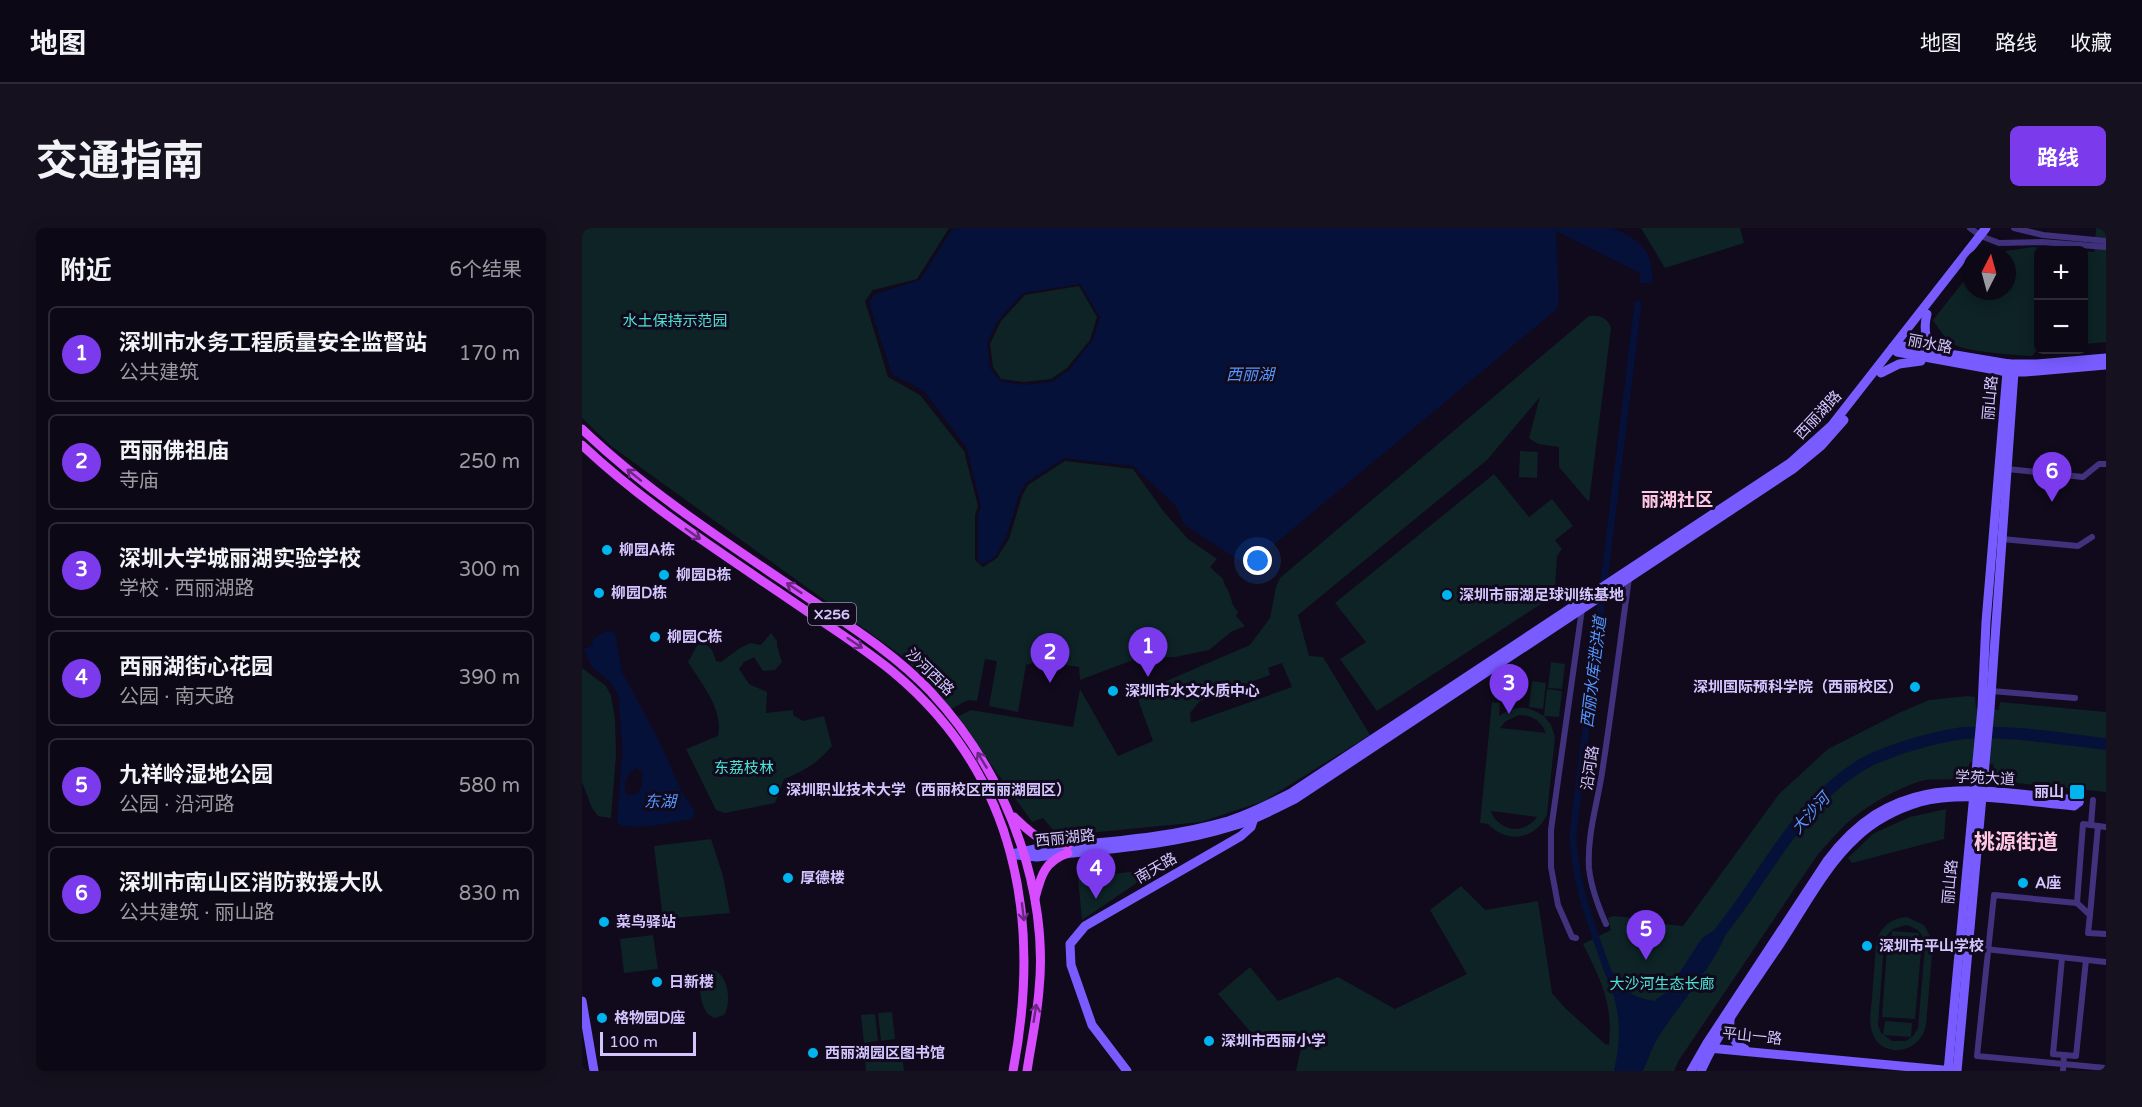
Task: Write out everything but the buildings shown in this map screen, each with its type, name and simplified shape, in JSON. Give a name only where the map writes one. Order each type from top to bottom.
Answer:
[{"type":"main road","name":"沙河西路","points":[[582,429],[607,453],[671,504],[873,642],[910,671],[942,704],[964,732],[993,778],[1010,813],[1024,854],[1035,900],[1039,936],[1039,990],[1027,1071]]},
{"type":"main road","name":"沙河西路","points":[[582,445],[664,513],[866,651],[909,686],[944,725],[974,768],[993,805],[1012,854],[1022,902],[1026,955],[1023,1007],[1013,1071]]},
{"type":"main road","points":[[1010,813],[1038,839],[1068,849]]},
{"type":"main road","points":[[1035,900],[1045,869],[1051,861],[1068,849]]},
{"type":"street","points":[[1970,228],[1999,243],[2043,239],[2106,241]]},
{"type":"street","name":"西丽湖路","points":[[1627,575],[1809,458],[1836,430],[1881,373],[1984,234],[1994,228]]},
{"type":"street","points":[[2014,228],[2043,239],[2106,247]]},
{"type":"street","name":"西丽湖路","points":[[1627,575],[1804,452],[1832,425],[1927,314],[1962,269]]},
{"type":"street","points":[[1881,373],[1908,362],[1939,357],[1927,339],[1924,323],[1927,314]]},
{"type":"street","name":"丽水路","points":[[1897,349],[2010,369],[2106,365]]},
{"type":"street","name":"丽水路","points":[[2010,369],[2037,364],[2106,358]]},
{"type":"street","name":"丽山路","points":[[1986,709],[1992,691],[2007,469],[2010,369]]},
{"type":"street","name":"丽山路","points":[[1948,1071],[1963,947],[1986,709],[1986,622],[2010,369]]},
{"type":"street","points":[[2007,469],[2083,477],[2099,464],[2106,464]]},
{"type":"street","points":[[2002,539],[2078,546],[2092,537]]},
{"type":"street","points":[[1600,593],[1627,575]]},
{"type":"street","name":"沿河路","points":[[1606,924],[1592,887],[1589,845],[1602,773],[1627,575]]},
{"type":"street","name":"西丽湖路","points":[[1012,854],[1194,836],[1232,827],[1254,818],[1295,799],[1582,609],[1600,593]]},
{"type":"street","name":"西丽湖路","points":[[1068,849],[1192,830],[1261,808],[1301,786],[1600,593]]},
{"type":"street","name":"沿河路","points":[[1576,938],[1572,937],[1558,905],[1551,867],[1551,830],[1582,609]]},
{"type":"street","points":[[1992,691],[2075,698]]},
{"type":"street","name":"学苑大道","points":[[1691,1071],[1709,1050],[1730,1020],[1830,868],[1856,838],[1879,820],[1909,806],[1938,798],[1978,794],[2074,806],[2079,802],[2075,800],[1978,794],[1937,792],[1911,797],[1879,811],[1854,829],[1818,873],[1709,1050],[1701,1071]]},
{"type":"street","points":[[2093,800],[2094,826],[2088,933],[2106,934]]},
{"type":"street","name":"南天路","points":[[1127,1071],[1092,1025],[1071,964],[1070,944],[1085,926],[1240,836],[1251,827],[1254,818]]},
{"type":"street","points":[[2077,903],[2083,824],[2106,827]]},
{"type":"street","points":[[2090,915],[2077,903],[1994,895],[1977,1056],[2063,1067],[2106,1068]]},
{"type":"street","points":[[1963,947],[2106,962]]},
{"type":"street","name":"丽山路","points":[[1956,1071],[1963,947]]},
{"type":"street","points":[[2062,958],[2053,1054],[2064,1055],[2076,1056],[2086,960]]},
{"type":"street","points":[[582,1001],[594,1071]]},
{"type":"street","points":[[1730,1020],[1733,1039],[1740,1047],[1750,1051]]},
{"type":"street","name":"平山一路","points":[[1709,1050],[1750,1051],[1956,1071]]},
{"type":"street","name":"平山一路","points":[[1709,1050],[1894,1071]]},
{"type":"street","points":[[2063,1067],[2064,1055]]},
{"type":"green space","name":"水土保持示范园","points":[[582,228],[949,228],[917,279],[873,290],[865,301],[888,377],[920,395],[964,451],[978,506],[975,515],[975,560],[983,567],[997,558],[1009,539],[1022,496],[1028,485],[1065,461],[1133,469],[1164,512],[1188,539],[1217,559],[1210,567],[1223,579],[1238,612],[1236,616],[1245,626],[1231,632],[1209,650],[1175,657],[1138,658],[1080,680],[1079,667],[1039,661],[1026,665],[1018,712],[989,706],[997,661],[985,659],[977,701],[968,700],[951,709],[906,659],[611,446],[582,418]]},
{"type":"green space","points":[[1641,228],[1740,228],[1744,243],[1665,268]]},
{"type":"green space","points":[[2096,228],[2106,228],[2106,342],[2088,344],[2088,251],[2094,252]]},
{"type":"green space","points":[[2034,247],[2034,354],[2032,356],[1992,353],[1955,345],[1948,340],[1933,320],[1962,283],[1962,300],[2016,300],[2016,250]]},
{"type":"green space","points":[[1079,286],[1097,317],[1090,340],[1067,368],[1051,379],[1024,382],[1001,379],[993,367],[990,344],[1001,321],[1025,295]]},
{"type":"green space","points":[[1589,316],[1600,316],[1607,321],[1611,328],[1589,502],[1559,467],[1559,447],[1538,444],[1529,438],[1540,397],[1487,460],[1298,615],[1309,656],[1323,657],[1370,735],[1264,801],[1201,822],[1058,836],[1043,818],[1032,822],[957,717],[971,710],[1073,727],[1080,689],[1118,756],[1153,741],[1136,694],[1250,645],[1270,618],[1280,578]],"holes":[[[1282,663],[1292,687],[1191,723],[1190,713],[1200,701],[1270,675],[1268,668]]]},
{"type":"green space","points":[[1520,451],[1538,452],[1537,478],[1519,477]]},
{"type":"green space","name":"深圳市丽湖足球训练基地","points":[[1494,474],[1529,517],[1552,499],[1573,526],[1555,540],[1562,549],[1557,556],[1555,587],[1547,593],[1550,598],[1377,711],[1340,659],[1366,642],[1335,603]]},
{"type":"green space","name":"东荔枝林","points":[[771,633],[777,641],[782,662],[775,670],[763,671],[754,657],[744,662],[739,669],[749,684],[767,692],[766,713],[793,710],[793,715],[803,721],[824,716],[832,746],[810,766],[784,779],[775,803],[725,813],[716,810],[686,749],[718,736],[719,726],[715,707],[688,662],[698,644],[706,644],[712,650],[716,661],[721,662],[750,643],[761,645]]},
{"type":"green space","points":[[1551,662],[1565,664],[1562,689],[1548,688]]},
{"type":"green space","points":[[582,668],[606,686],[611,696],[615,719],[616,755],[611,818],[598,816],[592,808],[582,782]]},
{"type":"green space","points":[[1532,681],[1546,683],[1543,709],[1529,707]]},
{"type":"green space","points":[[1547,689],[1562,691],[1559,717],[1544,716]]},
{"type":"green space","name":"大沙河生态长廊","points":[[1975,697],[1976,708],[1999,710],[2000,702],[2106,712],[2106,792],[1996,781],[1993,764],[1970,762],[1966,775],[1950,779],[1921,781],[1868,807],[1849,821],[1816,857],[1679,1060],[1674,1071],[1296,1071],[1302,1043],[1254,1036],[1218,994],[1250,967],[1278,1001],[1338,977],[1395,1009],[1467,974],[1430,910],[1461,886],[1485,910],[1538,901],[1552,993],[1565,1008],[1605,1044],[1609,1045],[1609,1016],[1604,992],[1583,944],[1611,930],[1608,918],[1613,916],[1645,919],[1646,922],[1683,926],[1779,794],[1828,749],[1929,700]]},
{"type":"green space","points":[[1492,702],[1500,703],[1499,716],[1516,708],[1527,708],[1544,716],[1551,725],[1555,737],[1547,814],[1542,823],[1529,834],[1504,835],[1488,824],[1480,823]],"holes":[[[1519,715],[1536,720],[1546,733],[1500,728],[1506,721]],[[1491,811],[1537,817],[1526,827],[1512,829],[1500,824]]]},
{"type":"green space","points":[[1946,809],[1944,839],[1852,863],[1848,858],[1874,833],[1910,817]]},
{"type":"green space","points":[[711,839],[723,876],[730,913],[663,919],[654,846]]},
{"type":"green space","points":[[1147,870],[1150,872],[1147,876],[1082,920],[1078,878]]},
{"type":"green space","points":[[1907,917],[1924,925],[1933,942],[1926,1025],[1916,1043],[1898,1050],[1881,1045],[1875,1038],[1870,1017],[1876,943],[1887,924]],"holes":[[[1910,926],[1920,933],[1925,943],[1918,1028],[1906,1041],[1892,1041],[1881,1033],[1878,1025],[1884,944],[1887,935],[1893,929]]]},
{"type":"green space","points":[[1892,931],[1919,933],[1918,947],[1891,945]]},
{"type":"green space","points":[[653,935],[658,969],[624,973],[620,939]]},
{"type":"green space","points":[[1887,948],[1921,951],[1915,1019],[1882,1017]]},
{"type":"green space","points":[[713,970],[722,977],[728,996],[724,1015],[715,1018],[706,1011],[700,992],[704,974]]},
{"type":"green space","points":[[892,1012],[895,1039],[881,1041],[878,1013]]},
{"type":"green space","points":[[875,1014],[878,1041],[864,1043],[861,1015]]},
{"type":"green space","points":[[1885,1021],[1912,1023],[1911,1037],[1883,1035]]},
{"type":"green space","points":[[901,1047],[904,1071],[866,1071],[864,1051]]},
{"type":"water","name":"西丽湖","points":[[953,228],[1612,228],[1630,237],[1643,248],[1651,262],[1652,272],[1652,283],[1640,283],[1640,273],[1556,231],[1559,298],[1557,309],[1248,566],[1185,525],[1175,505],[1133,466],[1065,458],[1025,483],[1006,537],[996,556],[983,564],[978,561],[978,516],[981,507],[967,448],[924,391],[892,374],[869,303],[875,294],[920,280]],"holes":[[[1080,284],[1100,317],[1093,340],[1069,370],[1051,382],[1024,385],[1000,381],[990,368],[987,342],[999,319],[1023,293]]]},
{"type":"water","name":"东湖","points":[[606,631],[615,633],[622,672],[659,741],[681,790],[695,812],[692,819],[632,827],[617,823],[623,754],[618,694],[610,682],[592,667],[584,649],[592,646],[593,639]],"holes":[[[636,768],[642,771],[642,786],[636,795],[627,795],[625,784],[628,776]]]},
{"type":"water","points":[[1719,927],[1725,931],[1717,952],[1658,1037],[1643,1071],[1614,1071],[1619,1022],[1615,1000],[1606,975],[1613,972],[1629,992],[1654,1001],[1667,992],[1702,938]]},
{"type":"waterway","name":"西丽水库泄洪道","points":[[1613,981],[1590,921],[1580,887],[1573,834],[1638,304]]},
{"type":"waterway","name":"大沙河","points":[[1714,941],[1809,809],[1840,780],[1872,759],[1917,743],[1966,733],[2018,734],[2106,744]]},
{"type":"place","name":"深圳市南山区消防救援大队","points":[[2052,502]]},
{"type":"place","name":"柳园A栋","points":[[607,550]]},
{"type":"place","name":"柳园B栋","points":[[664,575]]},
{"type":"place","name":"柳园D栋","points":[[599,593]]},
{"type":"place","name":"深圳市丽湖足球训练基地","points":[[1447,595]]},
{"type":"place","name":"柳园C栋","points":[[655,637]]},
{"type":"place","name":"深圳市水务工程质量安全监督站","points":[[1148,677]]},
{"type":"place","name":"西丽佛祖庙","points":[[1050,683]]},
{"type":"place","name":"深圳国际预科学院（西丽校区）","points":[[1915,687]]},
{"type":"place","name":"深圳市水文水质中心","points":[[1113,691]]},
{"type":"place","name":"深圳大学城丽湖实验学校","points":[[1509,714]]},
{"type":"place","name":"深圳职业技术大学（西丽校区西丽湖园区）","points":[[774,790]]},
{"type":"place","name":"丽山","points":[[2077,792]]},
{"type":"place","name":"厚德楼","points":[[788,878]]},
{"type":"place","name":"A座","points":[[2023,883]]},
{"type":"place","name":"西丽湖街心花园","points":[[1096,899]]},
{"type":"place","name":"菜鸟驿站","points":[[604,922]]},
{"type":"place","name":"深圳市平山学校","points":[[1867,946]]},
{"type":"place","name":"九祥岭湿地公园","points":[[1646,960]]},
{"type":"place","name":"日新楼","points":[[657,982]]},
{"type":"place","name":"格物园D座","points":[[602,1018]]},
{"type":"place","name":"深圳市西丽小学","points":[[1209,1041]]},
{"type":"place","name":"西丽湖园区图书馆","points":[[813,1053]]},
{"type":"district","name":"丽湖社区","points":[[1677,500]]},
{"type":"district","name":"桃源街道","points":[[2016,842]]}]
